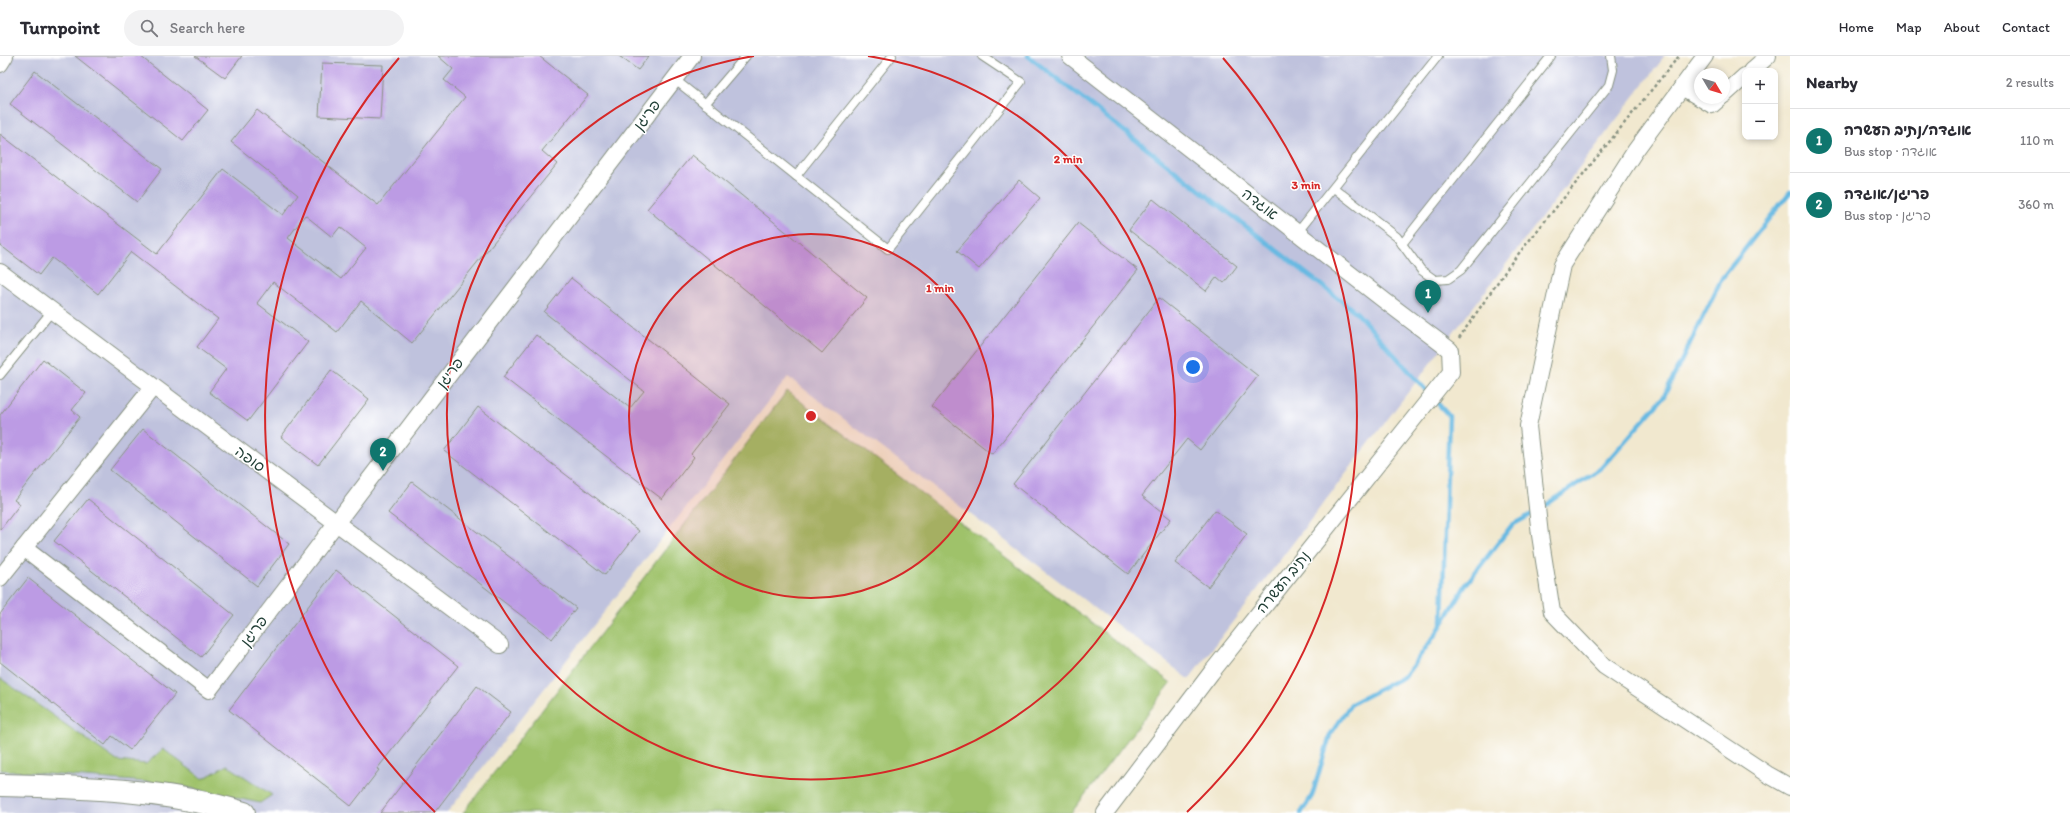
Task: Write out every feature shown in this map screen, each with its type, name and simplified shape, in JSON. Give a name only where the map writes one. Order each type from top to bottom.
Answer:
[{"type":"main road","points":[[0,785],[73,787],[151,794],[222,806],[244,813]]},
{"type":"street","points":[[0,64],[5,56]]},
{"type":"street","name":"פריגן","points":[[24,548],[209,690],[692,56]]},
{"type":"street","name":"אוגדה","points":[[1070,56],[1450,350]]},
{"type":"street","points":[[1705,56],[1635,151],[1562,265],[1528,426],[1536,500],[1552,612],[1604,666],[1767,774],[1790,787]]},
{"type":"street","points":[[1754,68],[1768,56]]},
{"type":"street","points":[[1730,90],[1742,79]]},
{"type":"street","points":[[1682,87],[1694,94]]},
{"type":"street","name":"סופה","points":[[0,272],[500,645]]},
{"type":"street","name":"נתיב העשרה","points":[[1105,813],[1211,673],[1451,372],[1450,350]]},
{"type":"street","points":[[0,578],[153,387]]},
{"type":"lane","points":[[705,104],[746,56]]},
{"type":"lane","points":[[796,176],[892,56]]},
{"type":"lane","points":[[674,79],[888,249],[1021,82],[982,56]]},
{"type":"lane","points":[[1297,233],[1438,56]]},
{"type":"lane","points":[[1402,244],[1551,56]]},
{"type":"lane","points":[[1334,188],[1397,237],[1421,270],[1435,280],[1448,279],[1461,270],[1609,84],[1613,70],[1611,56]]},
{"type":"lane","points":[[0,375],[52,311]]},
{"type":"path","points":[[1450,350],[1511,263],[1679,56]]},
{"type":"shaded area","points":[[0,56],[1665,56],[1189,679],[788,377],[447,813],[0,813]]},
{"type":"green space","points":[[787,391],[1171,683],[1071,813],[463,813]]},
{"type":"green space","points":[[0,678],[117,761],[146,764],[163,749],[203,779],[227,765],[272,795],[260,803],[171,784],[0,770]]},
{"type":"building","points":[[75,56],[140,56],[208,110],[183,141]]},
{"type":"building","points":[[195,56],[242,56],[225,78]]},
{"type":"building","points":[[438,56],[539,56],[588,95],[542,151],[557,164],[412,343],[361,301],[337,332],[273,282],[257,303],[308,342],[248,421],[209,392],[226,369],[197,347],[218,319],[131,252],[98,294],[52,258],[39,275],[0,245],[0,134],[157,254],[223,169],[283,215],[298,195],[231,142],[257,110],[378,205],[465,97],[444,80],[453,69]],"holes":[[[305,215],[332,237],[340,227],[366,248],[341,279],[288,238]]]},
{"type":"building","points":[[619,56],[649,56],[638,70]]},
{"type":"building","points":[[322,63],[383,65],[380,119],[319,116]]},
{"type":"building","points":[[35,71],[162,169],[137,202],[10,104]]},
{"type":"building","points":[[692,155],[867,298],[822,353],[647,209]]},
{"type":"building","points":[[1019,180],[1040,198],[979,269],[957,251]]},
{"type":"building","points":[[1153,199],[1237,266],[1224,283],[1217,277],[1206,291],[1129,230]]},
{"type":"building","points":[[1078,223],[1138,270],[992,454],[932,407]]},
{"type":"building","points":[[571,278],[730,404],[691,454],[694,457],[662,499],[503,377],[536,335],[630,408],[644,391],[544,312]]},
{"type":"building","points":[[1159,298],[1258,376],[1200,450],[1187,439],[1142,496],[1171,519],[1128,574],[1013,484]]},
{"type":"building","points":[[43,359],[86,393],[72,410],[80,417],[14,500],[20,504],[0,530],[0,415]]},
{"type":"building","points":[[331,370],[369,399],[318,465],[281,437]]},
{"type":"building","points":[[478,407],[639,531],[605,575],[444,451]]},
{"type":"building","points":[[143,429],[289,544],[257,586],[110,470]]},
{"type":"building","points":[[412,482],[576,608],[552,639],[388,513]]},
{"type":"building","points":[[88,499],[234,615],[201,657],[54,541]]},
{"type":"building","points":[[1215,510],[1247,534],[1208,587],[1175,563]]},
{"type":"building","points":[[336,570],[458,666],[377,769],[379,770],[351,806],[229,710]]},
{"type":"building","points":[[28,578],[175,694],[130,750],[112,736],[105,745],[0,662],[0,614]]},
{"type":"building","points":[[477,686],[511,712],[434,813],[380,813]]},
{"type":"waterway","points":[[1028,56],[1357,313],[1449,416],[1442,622]]},
{"type":"waterway","points":[[1540,509],[1601,468],[1663,398],[1722,278],[1790,192]]},
{"type":"waterway","points":[[1301,813],[1312,796],[1330,735],[1351,704],[1405,676],[1436,634],[1467,583],[1512,525],[1534,513]]},
{"type":"place","name":"אוגדה/נתיב העשרה","points":[[1428,313]]},
{"type":"place","name":"פריגן/אוגדה","points":[[383,471]]}]
